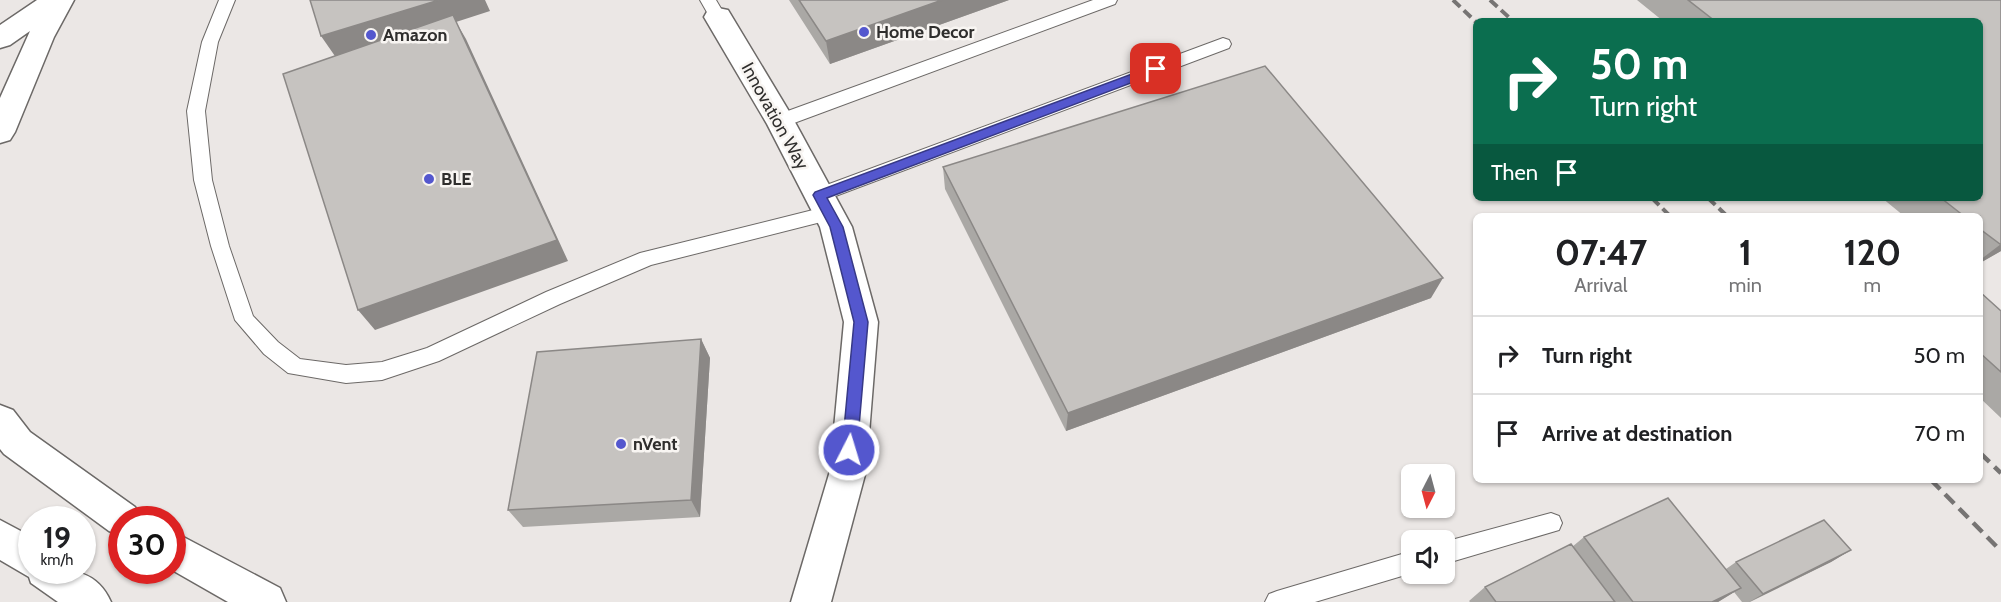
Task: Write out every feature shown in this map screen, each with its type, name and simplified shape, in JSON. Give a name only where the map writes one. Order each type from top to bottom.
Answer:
[{"type":"street","points":[[0,38],[56,0]]},
{"type":"street","points":[[0,132],[40,37],[61,0]]},
{"type":"street","name":"Innovation Way","points":[[713,9],[780,121],[836,227],[861,322],[848,471],[811,602]]},
{"type":"street","points":[[0,422],[17,443],[108,509]]},
{"type":"street","points":[[0,538],[18,550]]},
{"type":"street","points":[[186,557],[266,602]]},
{"type":"street","points":[[65,584],[91,602]]},
{"type":"lane","points":[[227,0],[210,42],[196,111],[202,180],[220,246],[245,320],[271,348],[295,366],[346,374],[382,371],[432,355],[553,298],[647,258],[824,204],[1223,44]]},
{"type":"lane","points":[[780,121],[1109,0]]},
{"type":"lane","points":[[1455,550],[1551,523]]},
{"type":"lane","points":[[1277,602],[1401,565]]},
{"type":"building","points":[[310,0],[439,0],[321,36]]},
{"type":"building","points":[[799,0],[942,0],[826,41]]},
{"type":"building","points":[[1688,0],[2001,0],[2001,244],[1983,231],[1983,213],[1960,213],[1945,201],[1983,201],[1983,18],[1711,18]]},
{"type":"building","name":"BLE","points":[[453,15],[557,240],[358,310],[283,74]]},
{"type":"building","points":[[1265,66],[1443,278],[1068,413],[943,167]]},
{"type":"building","points":[[1983,295],[2001,311],[2001,372],[1983,356]]},
{"type":"building","name":"nVent","points":[[701,339],[691,500],[508,510],[537,352]]},
{"type":"building","points":[[1668,498],[1741,588],[1712,602],[1633,602],[1584,537]]},
{"type":"building","points":[[1824,520],[1851,550],[1763,594],[1736,562]]},
{"type":"building","points":[[1571,544],[1615,602],[1496,602],[1485,587]]},
{"type":"railway","points":[[1453,0],[1473,19]]},
{"type":"railway","points":[[1490,0],[1510,18]]},
{"type":"railway","points":[[1655,201],[1667,213]]},
{"type":"railway","points":[[1711,201],[1724,213]]},
{"type":"railway","points":[[1983,456],[2001,473]]},
{"type":"railway","points":[[1934,483],[2001,551]]},
{"type":"place","name":"Home Decor","points":[[864,32]]},
{"type":"place","name":"Amazon","points":[[371,35]]},
{"type":"place","name":"BLE","points":[[429,179]]},
{"type":"place","name":"nVent","points":[[621,444]]},
{"type":"route","points":[[849,450],[861,322],[836,227],[819,195],[1156,69]]}]
